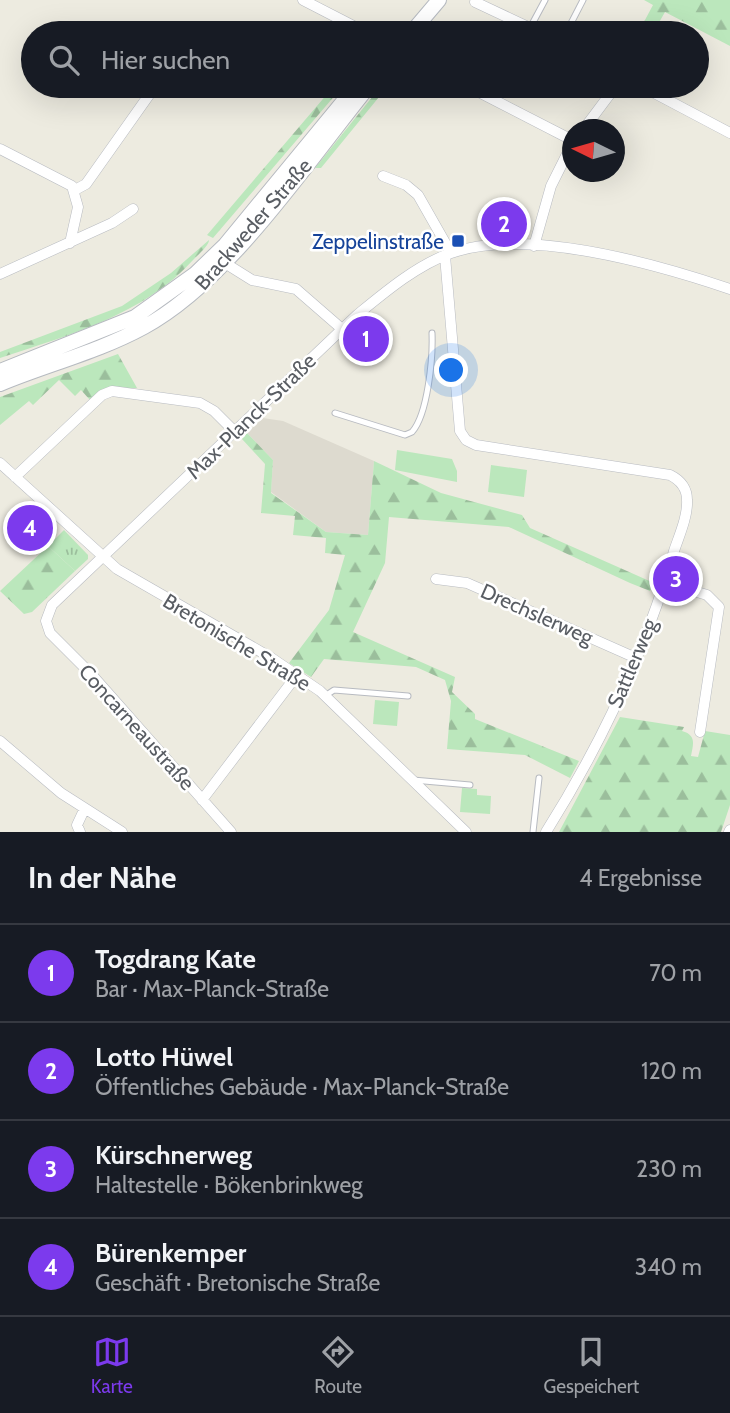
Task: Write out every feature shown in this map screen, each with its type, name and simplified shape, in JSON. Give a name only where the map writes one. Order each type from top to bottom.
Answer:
[{"type":"main road","points":[[409,21],[427,0]]},
{"type":"main road","points":[[421,21],[439,0]]},
{"type":"main road","name":"Brackweder Straße","points":[[0,371],[135,317],[219,260],[347,98]]},
{"type":"main road","name":"Brackweder Straße","points":[[0,384],[108,346],[175,308],[359,98]]},
{"type":"street","points":[[303,0],[344,21]]},
{"type":"street","points":[[475,2],[515,21]]},
{"type":"street","points":[[75,190],[86,184],[147,98]]},
{"type":"street","points":[[490,98],[562,137]]},
{"type":"street","points":[[592,119],[608,98]]},
{"type":"street","points":[[662,98],[730,134]]},
{"type":"street","points":[[0,149],[60,177],[75,190],[77,219],[70,243]]},
{"type":"street","points":[[534,246],[551,186],[562,163]]},
{"type":"street","points":[[383,176],[406,185],[418,195],[448,255]]},
{"type":"street","points":[[0,274],[112,223],[133,209]]},
{"type":"street","name":"Max-Planck-Straße","points":[[46,621],[52,605],[342,329],[400,282],[448,255],[485,246],[534,246],[627,259],[730,289]]},
{"type":"street","name":"Sattlerweg","points":[[448,255],[460,431],[466,440],[477,445],[663,474],[677,479],[687,497],[686,512],[664,582],[636,658],[581,773],[546,832]]},
{"type":"street","points":[[219,260],[252,280],[296,289],[342,329]]},
{"type":"street","points":[[15,477],[102,395],[112,391],[200,403],[214,411],[235,432]]},
{"type":"street","name":"Bretonische Straße","points":[[0,463],[104,558],[148,590],[297,675],[325,695],[466,832]]},
{"type":"street","name":"Drechslerweg","points":[[436,579],[467,583],[636,658]]},
{"type":"street","points":[[664,582],[707,595],[719,607],[699,732]]},
{"type":"street","name":"Concarneaustraße","points":[[46,621],[50,633],[92,675],[231,832]]},
{"type":"street","points":[[202,800],[297,675]]},
{"type":"street","points":[[0,741],[83,810],[122,832]]},
{"type":"street","points":[[80,832],[77,825],[83,810]]},
{"type":"lane","points":[[534,21],[545,0]]},
{"type":"lane","points":[[572,21],[583,0]]},
{"type":"lane","points":[[335,413],[405,435],[412,432],[425,396],[432,353],[432,333]]},
{"type":"lane","points":[[325,695],[334,690],[408,696]]},
{"type":"lane","points":[[533,832],[538,778]]},
{"type":"lane","points":[[413,780],[470,785]]},
{"type":"shaded area","points":[[263,418],[283,421],[374,461],[368,535],[326,532],[271,492],[273,460],[247,433]]},
{"type":"green space","points":[[644,0],[730,0],[730,46],[709,35],[709,21],[682,21],[665,12],[660,21],[644,21],[653,5]]},
{"type":"green space","points":[[324,98],[333,98],[213,238],[207,235]]},
{"type":"green space","points":[[371,98],[378,98],[321,168],[315,168]]},
{"type":"green space","points":[[209,240],[204,249],[174,278],[129,309],[79,331],[0,358],[0,352],[122,306],[171,273]]},
{"type":"green space","points":[[118,354],[137,388],[108,388],[90,400],[81,390],[75,396],[59,380],[33,405],[29,401],[0,425],[0,397]]},
{"type":"green space","points":[[247,433],[273,460],[271,493],[326,532],[368,535],[374,461],[441,493],[522,515],[530,528],[654,583],[650,591],[509,527],[389,517],[385,563],[353,632],[455,677],[452,692],[475,714],[475,719],[579,761],[570,778],[525,755],[447,749],[451,701],[445,680],[416,667],[324,659],[311,677],[289,663],[329,610],[345,555],[325,553],[326,538],[293,535],[295,516],[261,513],[265,464],[242,439]]},
{"type":"green space","points":[[397,450],[452,459],[457,471],[457,482],[395,470]]},
{"type":"green space","points":[[491,465],[527,470],[524,497],[488,492]]},
{"type":"green space","points":[[64,530],[88,555],[88,559],[75,571],[48,546]]},
{"type":"green space","points":[[48,546],[75,571],[32,612],[24,614],[0,591]]},
{"type":"green space","points":[[375,700],[399,702],[397,726],[373,724]]},
{"type":"green space","points":[[620,717],[684,727],[682,731],[690,735],[693,741],[691,756],[698,757],[705,731],[730,735],[730,805],[721,832],[559,832]]},
{"type":"green space","points":[[462,788],[477,789],[477,795],[491,796],[490,814],[460,812]]},
{"type":"place","name":"Lotto Hüwel","points":[[504,224]]},
{"type":"place","name":"Zeppelinstraße","points":[[458,241]]},
{"type":"place","name":"Togdrang Kate","points":[[366,339]]},
{"type":"place","name":"Bürenkemper","points":[[30,528]]},
{"type":"place","name":"Kürschnerweg","points":[[676,579]]}]
